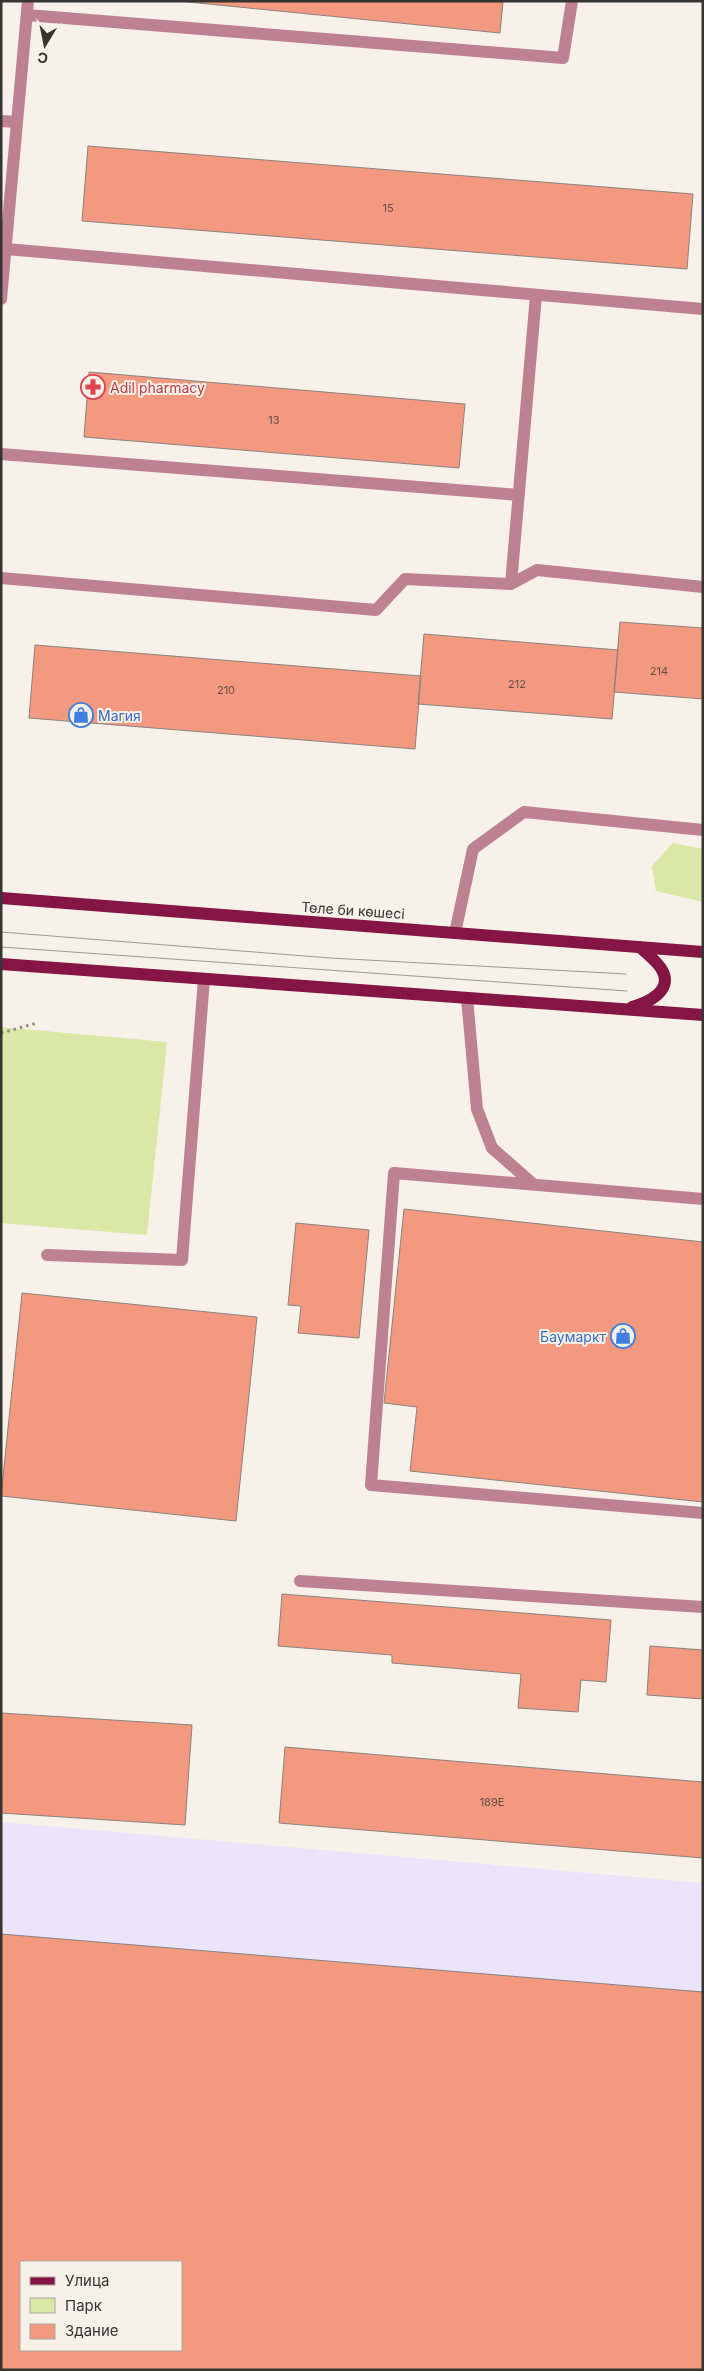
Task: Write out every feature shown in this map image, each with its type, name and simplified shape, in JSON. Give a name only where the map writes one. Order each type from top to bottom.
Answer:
[{"type":"main road","name":"Төле би көшесі","points":[[1,898],[703,952]]},
{"type":"main road","points":[[625,1010],[648,1002],[662,992],[666,979],[662,970],[640,947]]},
{"type":"main road","points":[[1,964],[703,1015]]},
{"type":"street","points":[[1,299],[28,1]]},
{"type":"street","points":[[27,14],[563,58],[572,1]]},
{"type":"street","points":[[1,121],[17,122]]},
{"type":"street","points":[[6,249],[703,309]]},
{"type":"street","points":[[511,584],[536,295]]},
{"type":"street","points":[[1,454],[519,495]]},
{"type":"street","points":[[1,578],[376,610],[405,579],[511,584],[537,570],[703,587]]},
{"type":"street","points":[[454,932],[473,849],[524,812],[703,830]]},
{"type":"street","points":[[47,1255],[182,1260],[204,979]]},
{"type":"street","points":[[468,998],[477,1109],[492,1148],[533,1184]]},
{"type":"street","points":[[703,1199],[394,1173],[371,1485],[703,1513]]},
{"type":"street","points":[[300,1581],[703,1607]]},
{"type":"path","points":[[1,1034],[37,1023]]},
{"type":"shaded area","points":[[1,1822],[703,1883],[703,2370],[1,2370]]},
{"type":"green space","points":[[673,843],[703,849],[703,902],[656,891],[652,866]]},
{"type":"green space","points":[[1,1027],[167,1042],[147,1235],[1,1223]]},
{"type":"building","points":[[178,1],[503,1],[500,33]]},
{"type":"building","points":[[88,146],[693,194],[687,269],[82,221]]},
{"type":"building","points":[[89,372],[465,404],[459,468],[84,437]]},
{"type":"building","points":[[620,622],[703,628],[703,699],[614,692]]},
{"type":"building","points":[[424,634],[618,650],[612,719],[418,704]]},
{"type":"building","points":[[35,645],[421,676],[415,749],[29,718]]},
{"type":"building","points":[[404,1209],[703,1242],[703,1502],[410,1471],[417,1407],[384,1403]]},
{"type":"building","points":[[296,1223],[369,1230],[359,1338],[298,1333],[301,1306],[288,1305]]},
{"type":"building","points":[[22,1293],[257,1317],[236,1521],[1,1496]]},
{"type":"building","points":[[282,1594],[611,1620],[606,1682],[581,1680],[578,1712],[518,1708],[521,1674],[392,1663],[392,1655],[278,1646]]},
{"type":"building","points":[[650,1646],[703,1650],[703,1699],[647,1695]]},
{"type":"building","points":[[1,1713],[192,1725],[185,1825],[1,1813]]},
{"type":"building","points":[[285,1747],[703,1782],[703,1858],[279,1823]]},
{"type":"building","points":[[1,1934],[703,1992],[703,2370],[1,2370]]},
{"type":"tram line","points":[[1,932],[330,958],[626,974]]},
{"type":"tram line","points":[[1,947],[627,991]]},
{"type":"place","name":"Adil pharmacy","points":[[93,387]]},
{"type":"place","name":"Магия","points":[[81,715]]},
{"type":"place","name":"Баумаркт","points":[[623,1336]]}]
